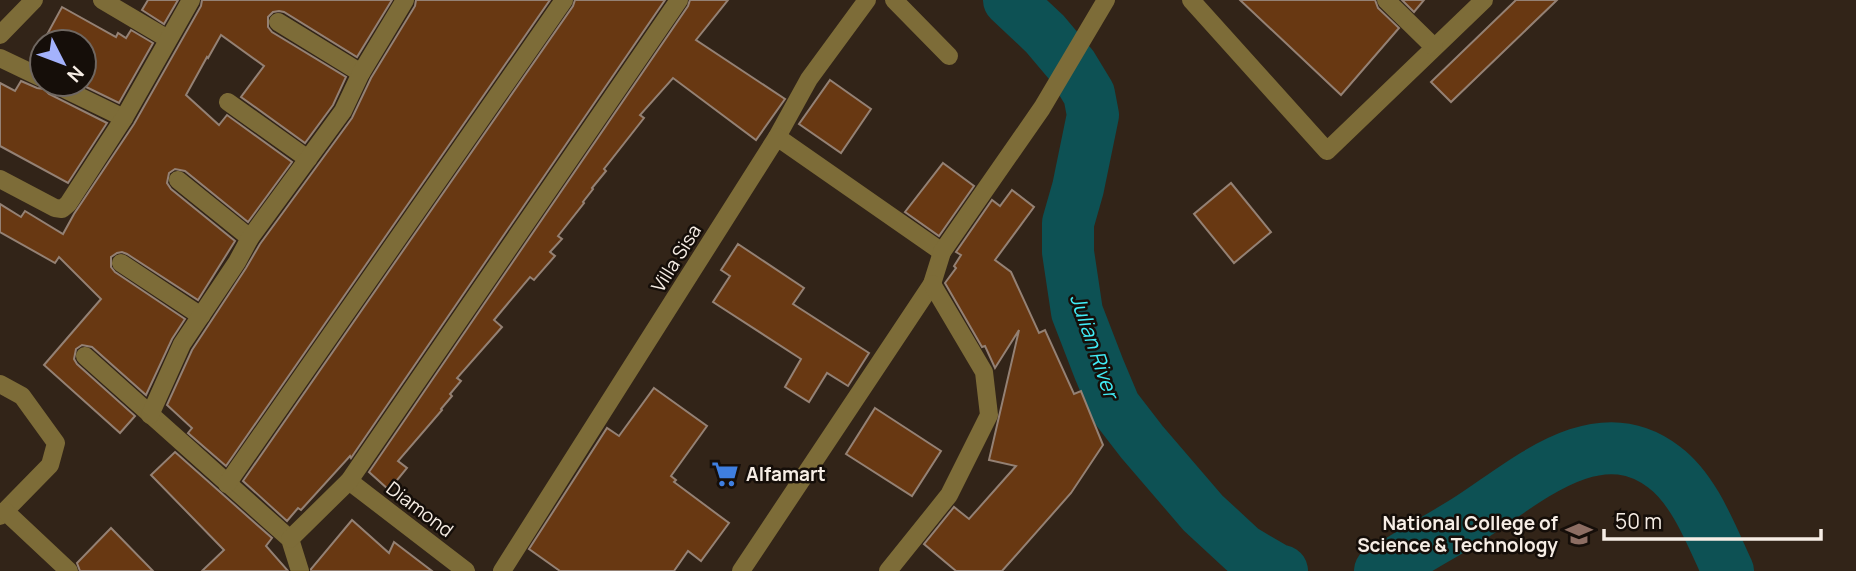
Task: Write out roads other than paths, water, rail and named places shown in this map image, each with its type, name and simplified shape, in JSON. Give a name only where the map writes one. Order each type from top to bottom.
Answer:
[{"type":"street","points":[[0,35],[34,0]]},
{"type":"street","points":[[102,0],[168,39]]},
{"type":"street","points":[[0,179],[55,208],[62,209],[68,204],[124,118],[191,0]]},
{"type":"street","points":[[150,415],[182,344],[250,238],[343,111],[361,73],[405,0]]},
{"type":"street","points":[[227,484],[564,0]]},
{"type":"street","points":[[290,540],[349,481],[679,0]]},
{"type":"street","name":"Villa Sisa","points":[[502,571],[777,137],[809,79],[867,0]]},
{"type":"street","points":[[894,0],[949,56]]},
{"type":"street","points":[[741,571],[932,285],[942,252],[1042,108],[1106,0]]},
{"type":"street","points":[[1191,0],[1327,151],[1483,0]]},
{"type":"street","points":[[1386,0],[1434,47]]},
{"type":"street","points":[[278,22],[361,73]]},
{"type":"street","points":[[0,58],[28,71]]},
{"type":"street","points":[[83,98],[124,118]]},
{"type":"street","points":[[228,102],[309,159]]},
{"type":"street","points":[[777,137],[942,252]]},
{"type":"street","points":[[178,180],[250,238]]},
{"type":"street","points":[[121,263],[201,316]]},
{"type":"street","points":[[888,571],[949,495],[989,415],[984,372],[932,285]]},
{"type":"street","points":[[85,356],[290,540],[300,571]]},
{"type":"street","points":[[0,384],[22,396],[56,443],[50,465],[2,513],[69,571]]},
{"type":"street","name":"Diamond","points":[[349,481],[466,571]]},
{"type":"waterway","name":"Julian River","points":[[1009,0],[1045,34],[1072,66],[1089,94],[1093,115],[1068,223],[1068,252],[1077,312],[1115,407],[1203,513],[1243,550],[1282,571]]},
{"type":"waterway","name":"Julian River","points":[[1380,571],[1560,461],[1586,452],[1612,448],[1638,453],[1664,467],[1675,477],[1702,515],[1728,571]]},
{"type":"place","name":"Alfamart","points":[[725,474]]},
{"type":"place","name":"National College of Science & Technology","points":[[1579,534]]}]
